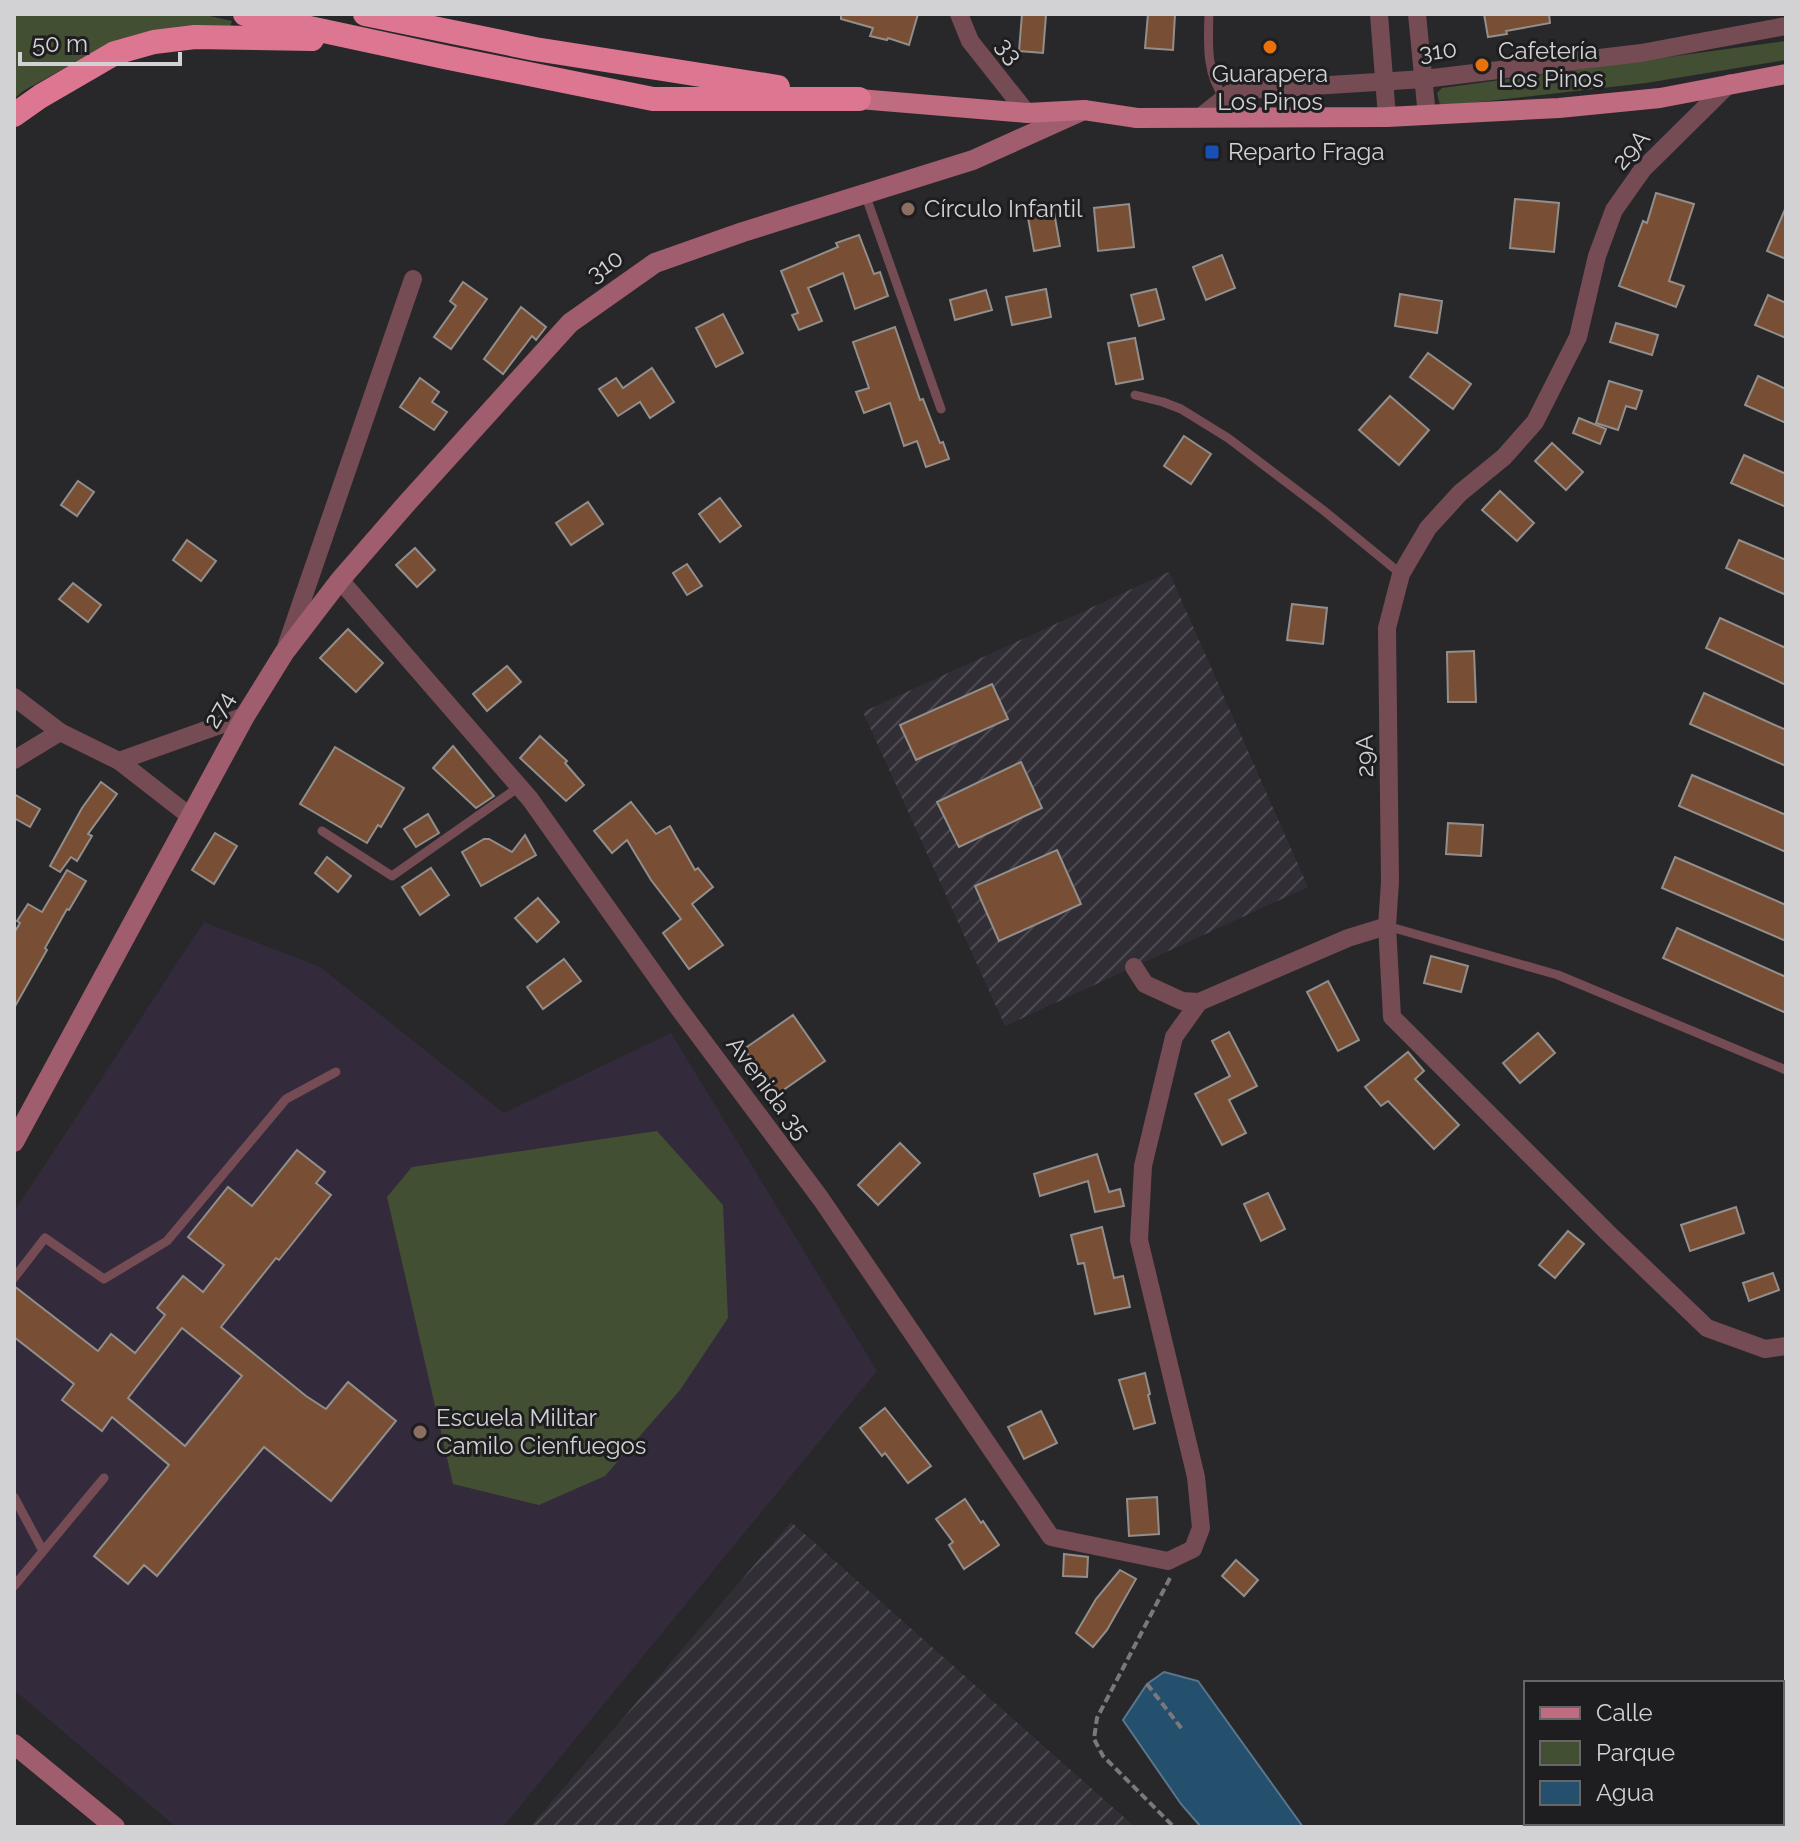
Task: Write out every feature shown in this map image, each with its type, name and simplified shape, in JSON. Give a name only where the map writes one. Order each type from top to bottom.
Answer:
[{"type":"highway","points":[[245,14],[653,99],[859,99]]},
{"type":"highway","points":[[365,14],[535,49],[859,99]]},
{"type":"highway","points":[[451,14],[535,49]]},
{"type":"highway","points":[[14,115],[115,53],[154,42],[195,37],[370,40]]},
{"type":"main road","points":[[859,99],[1027,113],[1084,110],[1137,118],[1427,116],[1660,98],[1786,74]]},
{"type":"street","name":"33","points":[[959,14],[970,41],[1027,113]]},
{"type":"street","points":[[1379,14],[1387,117]]},
{"type":"street","points":[[1417,14],[1427,116]]},
{"type":"street","name":"310","points":[[1199,118],[1233,91],[1424,79],[1641,53],[1786,26]]},
{"type":"street","name":"29A","points":[[1730,83],[1643,169],[1614,210],[1597,256],[1578,337],[1535,422],[1504,457],[1460,493],[1428,528],[1401,574],[1387,628],[1390,882],[1387,926],[1392,1017],[1707,1328],[1765,1349],[1786,1346]]},
{"type":"street","name":"310","points":[[284,653],[340,580],[570,323],[655,263],[973,160],[1084,110]]},
{"type":"street","name":"274","points":[[14,1142],[245,716],[284,653],[413,279]]},
{"type":"street","name":"Avenida 35","points":[[340,580],[530,799],[677,1006],[821,1199],[1051,1537],[1168,1561],[1182,1555]]},
{"type":"street","points":[[14,697],[60,732],[119,761],[191,817]]},
{"type":"street","points":[[119,761],[245,716]]},
{"type":"street","points":[[14,760],[60,732]]},
{"type":"street","points":[[1134,967],[1145,984],[1182,1001],[1199,1002],[1348,938],[1387,926]]},
{"type":"street","points":[[1182,1555],[1193,1549],[1201,1528],[1196,1477],[1139,1240],[1143,1166],[1170,1052],[1174,1037],[1199,1002]]},
{"type":"street","points":[[14,1744],[115,1827]]},
{"type":"lane","points":[[1209,14],[1210,67],[1217,89],[1225,99]]},
{"type":"lane","points":[[865,194],[941,409]]},
{"type":"lane","points":[[1135,395],[1181,409],[1228,438],[1401,574]]},
{"type":"lane","points":[[322,831],[392,876],[519,787]]},
{"type":"lane","points":[[1387,926],[1558,975],[1786,1070]]},
{"type":"lane","points":[[14,1278],[45,1238],[104,1279],[167,1241],[286,1099],[336,1072]]},
{"type":"lane","points":[[14,1586],[104,1478]]},
{"type":"lane","points":[[14,1497],[43,1551]]},
{"type":"path","points":[[1174,1827],[1103,1756],[1094,1739],[1097,1718],[1182,1555]]},
{"type":"path","points":[[1147,1684],[1182,1729]]},
{"type":"shaded area","points":[[1169,572],[1308,887],[1005,1026],[863,712]]},
{"type":"shaded area","name":"Escuela Militar Camilo Cienfuegos","points":[[204,922],[320,967],[504,1113],[671,1033],[877,1371],[503,1827],[176,1827],[14,1690],[14,1212]]},
{"type":"shaded area","points":[[791,1522],[1135,1827],[530,1827]]},
{"type":"green space","points":[[14,14],[201,14],[232,21],[230,27],[99,49],[14,99]]},
{"type":"green space","points":[[1786,41],[1786,60],[1646,83],[1444,106],[1440,105],[1437,93],[1442,88]]},
{"type":"green space","points":[[657,1131],[723,1205],[728,1318],[680,1390],[605,1476],[539,1505],[453,1484],[387,1197],[412,1167]]},
{"type":"water","points":[[1164,1672],[1198,1681],[1303,1827],[1201,1827],[1181,1804],[1123,1720],[1147,1684]]},
{"type":"building","points":[[841,14],[918,14],[909,45],[870,36],[873,28],[841,19]]},
{"type":"building","points":[[1022,14],[1046,15],[1043,53],[1019,51]]},
{"type":"building","points":[[1148,14],[1175,14],[1173,50],[1145,48]]},
{"type":"building","points":[[1484,14],[1549,14],[1550,23],[1488,37]]},
{"type":"building","points":[[1656,193],[1694,204],[1669,281],[1684,286],[1676,307],[1619,286],[1643,221],[1647,223]]},
{"type":"building","points":[[1515,199],[1559,203],[1554,252],[1510,248]]},
{"type":"building","points":[[1129,204],[1134,247],[1098,251],[1094,208]]},
{"type":"building","points":[[1053,206],[1060,246],[1034,251],[1027,212]]},
{"type":"building","points":[[1786,207],[1786,259],[1767,251]]},
{"type":"building","points":[[859,235],[874,274],[880,272],[888,296],[855,309],[843,273],[808,288],[822,321],[799,330],[792,315],[798,313],[781,271]]},
{"type":"building","points":[[1222,255],[1235,288],[1206,300],[1193,267]]},
{"type":"building","points":[[463,282],[487,299],[451,349],[434,337],[456,306],[450,301]]},
{"type":"building","points":[[1046,289],[1051,317],[1012,325],[1006,297]]},
{"type":"building","points":[[1156,289],[1164,319],[1139,326],[1131,295]]},
{"type":"building","points":[[986,290],[992,310],[955,320],[950,300]]},
{"type":"building","points":[[1400,294],[1442,301],[1437,333],[1395,326]]},
{"type":"building","points":[[1768,295],[1786,303],[1786,338],[1755,325]]},
{"type":"building","points":[[521,307],[546,327],[536,340],[532,336],[503,374],[484,359]]},
{"type":"building","points":[[723,314],[743,353],[716,367],[696,328]]},
{"type":"building","points":[[1616,323],[1658,335],[1652,355],[1610,342]]},
{"type":"building","points":[[895,327],[920,400],[923,399],[949,459],[926,467],[917,441],[904,446],[890,403],[864,413],[856,392],[869,388],[853,342]]},
{"type":"building","points":[[1135,338],[1143,379],[1116,384],[1108,343]]},
{"type":"building","points":[[1428,353],[1471,384],[1453,409],[1410,377]]},
{"type":"building","points":[[652,368],[674,402],[650,418],[640,402],[618,416],[599,389],[616,378],[623,388]]},
{"type":"building","points":[[1758,376],[1786,389],[1786,423],[1745,405]]},
{"type":"building","points":[[420,378],[439,392],[432,402],[447,412],[434,430],[400,407]]},
{"type":"building","points":[[1609,381],[1642,391],[1636,409],[1626,406],[1618,430],[1596,423]]},
{"type":"building","points":[[1390,396],[1429,430],[1399,465],[1359,430]]},
{"type":"building","points":[[1579,418],[1606,429],[1600,444],[1573,433]]},
{"type":"building","points":[[1184,436],[1211,454],[1191,484],[1164,466]]},
{"type":"building","points":[[1552,443],[1583,472],[1566,490],[1535,461]]},
{"type":"building","points":[[1744,455],[1786,474],[1786,507],[1731,483]]},
{"type":"building","points":[[78,481],[94,492],[77,516],[61,505]]},
{"type":"building","points":[[1500,491],[1534,523],[1517,541],[1482,510]]},
{"type":"building","points":[[720,498],[741,526],[720,542],[699,514]]},
{"type":"building","points":[[588,502],[603,524],[571,545],[556,523]]},
{"type":"building","points":[[187,540],[216,561],[201,581],[173,560]]},
{"type":"building","points":[[1739,540],[1786,560],[1786,595],[1726,568]]},
{"type":"building","points":[[415,548],[435,570],[417,587],[396,565]]},
{"type":"building","points":[[687,564],[702,586],[687,595],[673,573]]},
{"type":"building","points":[[73,583],[101,605],[88,622],[59,599]]},
{"type":"building","points":[[1292,604],[1327,608],[1323,644],[1287,640]]},
{"type":"building","points":[[1720,618],[1786,648],[1786,685],[1706,648]]},
{"type":"building","points":[[348,629],[383,663],[356,692],[320,658]]},
{"type":"building","points":[[1474,651],[1476,702],[1448,702],[1447,652]]},
{"type":"building","points":[[507,666],[521,682],[487,711],[473,694]]},
{"type":"building","points":[[992,684],[1008,719],[916,760],[900,725]]},
{"type":"building","points":[[1704,693],[1786,730],[1786,766],[1690,724]]},
{"type":"building","points":[[540,736],[567,761],[565,763],[584,785],[566,801],[520,758]]},
{"type":"building","points":[[453,746],[494,796],[476,808],[433,768]]},
{"type":"building","points":[[335,747],[404,788],[381,827],[378,825],[367,843],[300,804]]},
{"type":"building","points":[[1021,762],[1042,808],[959,847],[937,802]]},
{"type":"building","points":[[1692,775],[1786,815],[1786,852],[1679,806]]},
{"type":"building","points":[[101,782],[117,794],[88,834],[92,836],[77,861],[71,857],[60,872],[50,866],[82,808]]},
{"type":"building","points":[[14,794],[40,809],[30,827],[14,818]]},
{"type":"building","points":[[631,802],[656,834],[670,826],[695,870],[698,868],[713,887],[692,904],[723,945],[689,969],[663,933],[681,919],[651,880],[627,840],[612,853],[594,831]]},
{"type":"building","points":[[428,814],[439,833],[416,847],[404,829]]},
{"type":"building","points":[[1448,823],[1483,825],[1481,856],[1446,854]]},
{"type":"building","points":[[215,833],[237,846],[214,884],[192,870]]},
{"type":"building","points":[[525,835],[536,855],[481,886],[462,852],[489,839],[512,852]]},
{"type":"building","points":[[1057,850],[1081,904],[999,941],[975,886]]},
{"type":"building","points":[[327,857],[351,876],[338,892],[315,873]]},
{"type":"building","points":[[1675,857],[1786,905],[1786,941],[1662,888]]},
{"type":"building","points":[[431,868],[449,895],[420,915],[402,887]]},
{"type":"building","points":[[67,870],[86,881],[67,909],[14,1008],[14,933],[20,923],[17,921],[28,904],[42,912]]},
{"type":"building","points":[[538,898],[559,922],[537,942],[515,918]]},
{"type":"building","points":[[1677,928],[1786,977],[1786,1013],[1663,958]]},
{"type":"building","points":[[1431,956],[1468,966],[1461,992],[1424,983]]},
{"type":"building","points":[[564,959],[581,981],[543,1009],[527,987]]},
{"type":"building","points":[[1328,981],[1359,1040],[1338,1051],[1307,992]]},
{"type":"building","points":[[793,1015],[825,1061],[776,1095],[744,1049]]},
{"type":"building","points":[[1229,1032],[1257,1086],[1229,1100],[1246,1133],[1222,1145],[1195,1094],[1230,1076],[1212,1041]]},
{"type":"building","points":[[1538,1033],[1555,1053],[1520,1083],[1503,1063]]},
{"type":"building","points":[[1408,1052],[1424,1071],[1415,1079],[1459,1125],[1434,1149],[1388,1101],[1381,1106],[1365,1087]]},
{"type":"building","points":[[900,1143],[920,1163],[878,1205],[858,1185]]},
{"type":"building","points":[[297,1150],[325,1172],[316,1183],[331,1195],[221,1327],[326,1409],[348,1382],[396,1421],[331,1501],[264,1447],[157,1576],[144,1565],[128,1584],[94,1556],[169,1465],[112,1417],[102,1431],[62,1400],[74,1384],[14,1337],[14,1286],[98,1351],[111,1334],[135,1353],[165,1315],[157,1308],[183,1276],[203,1292],[224,1265],[188,1237],[228,1187],[252,1206]],"holes":[[[182,1328],[242,1376],[185,1446],[128,1398]]]},
{"type":"building","points":[[1097,1154],[1109,1192],[1120,1189],[1124,1206],[1095,1212],[1088,1181],[1040,1196],[1034,1174]]},
{"type":"building","points":[[1268,1193],[1285,1229],[1261,1241],[1244,1204]]},
{"type":"building","points":[[1736,1207],[1744,1233],[1690,1251],[1681,1225]]},
{"type":"building","points":[[1102,1227],[1114,1278],[1123,1276],[1130,1307],[1095,1314],[1084,1263],[1078,1264],[1071,1235]]},
{"type":"building","points":[[1568,1231],[1584,1244],[1555,1278],[1539,1265]]},
{"type":"building","points":[[1773,1273],[1779,1290],[1749,1301],[1743,1283]]},
{"type":"building","points":[[1145,1373],[1155,1423],[1134,1429],[1119,1380]]},
{"type":"building","points":[[885,1408],[931,1466],[908,1483],[860,1428]]},
{"type":"building","points":[[1041,1411],[1057,1443],[1024,1459],[1008,1427]]},
{"type":"building","points":[[1157,1497],[1159,1534],[1129,1536],[1127,1499]]},
{"type":"building","points":[[965,1499],[999,1545],[964,1569],[949,1545],[953,1542],[936,1519]]},
{"type":"building","points":[[1064,1554],[1088,1557],[1087,1577],[1063,1576]]},
{"type":"building","points":[[1236,1560],[1258,1580],[1244,1596],[1222,1576]]},
{"type":"building","points":[[1120,1570],[1136,1579],[1107,1630],[1093,1647],[1076,1633],[1096,1599]]},
{"type":"place","name":"Guarapera Los Pinos","points":[[1270,47]]},
{"type":"place","name":"Cafetería Los Pinos","points":[[1482,65]]},
{"type":"place","name":"Reparto Fraga","points":[[1212,152]]},
{"type":"place","name":"Círculo Infantil","points":[[908,209]]},
{"type":"place","name":"Escuela Militar Camilo Cienfuegos","points":[[420,1432]]}]
